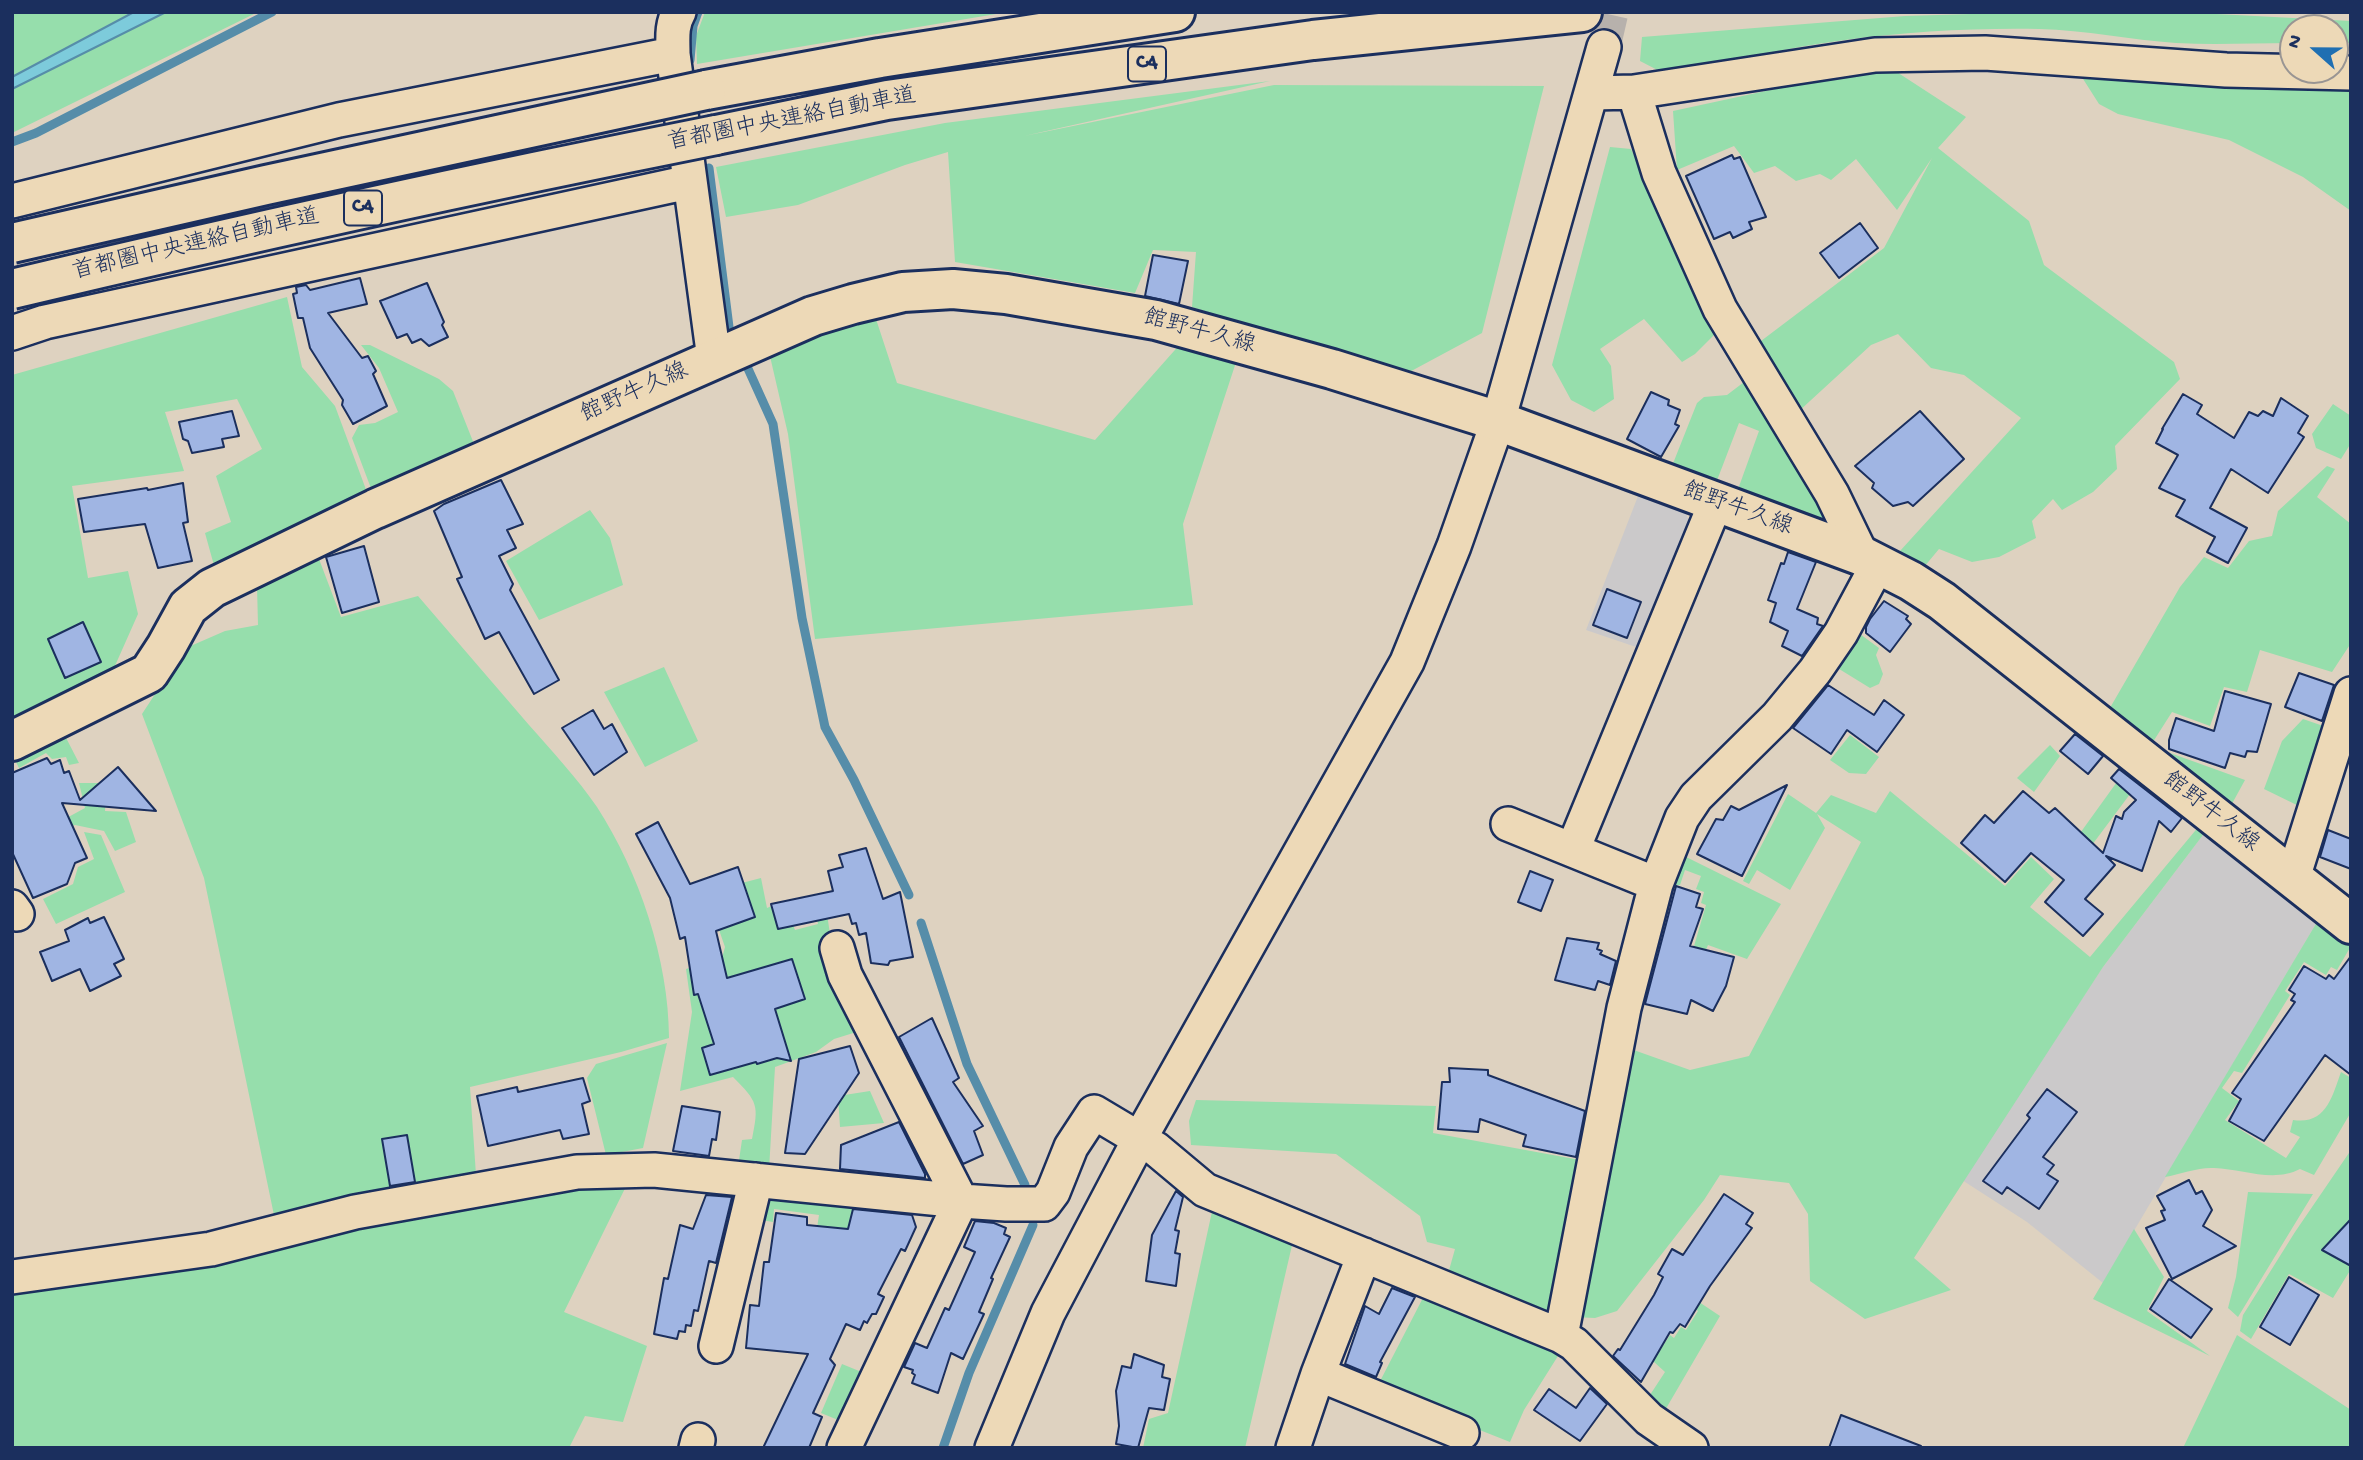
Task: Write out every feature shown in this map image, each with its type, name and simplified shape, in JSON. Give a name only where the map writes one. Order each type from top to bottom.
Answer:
[{"type":"main road","name":"首都圏中央連絡自動車道","points":[[12,243],[291,179],[706,90],[880,58],[1175,12]]},
{"type":"main road","name":"首都圏中央連絡自動車道","points":[[12,289],[420,195],[887,100],[1313,40],[1582,12]]},
{"type":"main road","name":"館野牛久線","points":[[12,741],[149,673],[188,607],[212,588],[375,509],[813,316],[903,292],[953,289],[1006,294],[1156,320],[1332,369],[1498,421],[1870,560],[1942,601],[2351,924]]},
{"type":"street","points":[[679,12],[675,18],[673,54],[714,359]]},
{"type":"street","points":[[992,1448],[1048,1313],[1139,1140],[1407,662],[1454,546],[1498,421],[1604,47]]},
{"type":"street","points":[[1592,93],[1634,92],[1875,55],[1984,52],[2226,70],[2351,73]]},
{"type":"street","points":[[12,201],[339,120],[673,54]]},
{"type":"street","points":[[1561,1336],[1624,1008],[1656,884],[1682,818],[1696,797],[1777,717],[1815,671],[1841,634],[1870,560],[1720,309],[1659,173],[1634,92]]},
{"type":"street","points":[[12,333],[45,322],[689,182]]},
{"type":"street","points":[[1573,849],[1716,502]]},
{"type":"street","points":[[2293,878],[2351,694]]},
{"type":"street","points":[[1508,824],[1656,884]]},
{"type":"street","points":[[837,948],[845,975],[961,1201]]},
{"type":"street","points":[[12,1277],[211,1249],[355,1212],[577,1172],[653,1170],[961,1201],[1044,1204],[1053,1192],[1071,1147],[1094,1112],[1156,1149],[1205,1190],[1561,1336],[1574,1344],[1649,1419],[1691,1448]]},
{"type":"street","points":[[716,1346],[756,1180]]},
{"type":"street","points":[[844,1448],[961,1201]]},
{"type":"street","points":[[1293,1448],[1364,1255]]},
{"type":"street","points":[[1318,1374],[1462,1433]]},
{"type":"shaded area","points":[[1640,491],[1683,506],[1691,526],[1639,648],[1586,630]]},
{"type":"shaded area","points":[[2206,831],[2320,917],[2103,1283],[2027,1222],[1962,1180],[2103,967]]},
{"type":"green space","points":[[12,12],[134,12],[12,77]]},
{"type":"green space","points":[[166,12],[258,12],[12,133],[12,89]]},
{"type":"green space","points":[[705,12],[1008,12],[697,64],[696,36]]},
{"type":"green space","points":[[2178,12],[2279,17],[2279,43],[2191,44],[2056,30],[1993,29],[1900,34],[1808,46],[1762,54],[1673,78],[1640,61],[1642,37],[1905,16]]},
{"type":"green space","points":[[2349,21],[2351,21],[2349,43]]},
{"type":"green space","points":[[1886,65],[1966,117],[1938,148],[2029,221],[2044,265],[2174,362],[2180,379],[2115,446],[2117,469],[2093,492],[2062,510],[2053,499],[2032,521],[2036,538],[1999,557],[1972,562],[1939,549],[1924,567],[1900,551],[2021,418],[1964,375],[1931,368],[1898,334],[1871,345],[1798,412],[1757,344],[1884,248],[1932,158],[1897,210],[1856,159],[1831,180],[1820,174],[1796,181],[1775,166],[1754,173],[1734,146],[1677,170],[1673,111]]},
{"type":"green space","points":[[2078,71],[2351,86],[2351,211],[2303,177],[2229,140],[2118,114],[2099,104]]},
{"type":"green space","points":[[1270,81],[1024,136],[1274,85],[1544,86],[1482,333],[1402,376],[1192,307],[1196,252],[1153,250],[1135,293],[955,262],[948,152],[798,205],[726,217],[716,167],[945,123]]},
{"type":"green space","points":[[1610,147],[1631,149],[1714,335],[1695,354],[1682,362],[1644,319],[1600,349],[1611,366],[1614,399],[1594,412],[1571,400],[1552,365]]},
{"type":"green space","points":[[287,297],[302,367],[335,406],[371,503],[215,569],[205,533],[231,522],[216,476],[262,449],[237,399],[165,412],[184,471],[72,486],[88,578],[128,571],[138,614],[114,668],[12,723],[12,375]]},
{"type":"green space","points":[[875,316],[897,383],[1095,440],[1182,342],[1240,350],[1183,524],[1193,605],[815,639],[788,434],[769,352]]},
{"type":"green space","points":[[361,345],[370,345],[439,379],[453,391],[476,449],[375,499],[352,438],[359,425],[375,423],[398,412],[379,368]]},
{"type":"green space","points":[[1748,379],[1827,497],[1823,519],[1737,492],[1759,431],[1739,423],[1716,483],[1672,466],[1697,403],[1704,397],[1727,395]]},
{"type":"green space","points":[[2333,404],[2351,416],[2351,443],[2341,459],[2316,448],[2312,434]]},
{"type":"green space","points":[[2327,466],[2335,469],[2317,497],[2351,524],[2351,643],[2332,672],[2260,650],[2247,692],[2224,687],[2210,726],[2172,712],[2151,745],[2107,713],[2180,587],[2204,557],[2228,568],[2249,541],[2272,536],[2278,511]]},
{"type":"green space","points":[[590,510],[610,538],[623,585],[539,620],[506,561]]},
{"type":"green space","points":[[319,559],[341,617],[418,596],[597,807],[626,860],[649,918],[664,978],[669,1038],[621,1052],[470,1087],[476,1175],[642,1154],[564,1312],[647,1346],[623,1422],[585,1416],[569,1448],[12,1448],[12,1289],[275,1220],[204,878],[142,714],[172,673],[186,648],[225,631],[258,625],[257,586]]},
{"type":"green space","points":[[1853,629],[1879,648],[1876,655],[1883,674],[1879,684],[1870,688],[1831,664]]},
{"type":"green space","points":[[664,667],[698,741],[645,767],[604,692]]},
{"type":"green space","points":[[2303,719],[2332,729],[2307,810],[2264,789],[2282,741]]},
{"type":"green space","points":[[62,730],[79,763],[69,765],[66,757],[52,759],[46,753],[19,768],[13,756]]},
{"type":"green space","points":[[1850,735],[1879,757],[1866,774],[1849,773],[1830,760]]},
{"type":"green space","points":[[2050,745],[2060,756],[2034,792],[2017,778]]},
{"type":"green space","points":[[2159,749],[2245,780],[2228,811]]},
{"type":"green space","points":[[2127,768],[2142,778],[2092,845],[2078,836]]},
{"type":"green space","points":[[79,783],[107,783],[105,811],[126,812],[136,842],[115,851],[104,831],[75,825],[47,835],[61,821],[85,808]]},
{"type":"green space","points":[[1890,791],[2005,886],[2031,857],[2054,879],[2030,907],[2090,957],[2200,825],[2206,831],[2103,967],[1914,1258],[1951,1290],[1865,1319],[1810,1281],[1808,1214],[1789,1183],[1720,1175],[1704,1200],[1617,1311],[1595,1318],[1573,1317],[1628,1048],[1690,1070],[1749,1056],[1861,842],[1817,814],[1825,828],[1790,890],[1757,870],[1749,884],[1743,881],[1788,794],[1816,813],[1831,795],[1876,813]]},
{"type":"green space","points":[[84,832],[101,835],[125,892],[56,924],[43,899],[73,884],[78,867],[94,859]]},
{"type":"green space","points":[[1676,852],[1781,904],[1747,959],[1708,945],[1703,957],[1692,953],[1706,905],[1701,903],[1704,892],[1696,889],[1701,876],[1685,870],[1680,885],[1671,885]]},
{"type":"green space","points":[[761,878],[767,908],[783,901],[795,930],[818,924],[813,897],[824,894],[830,934],[863,1030],[834,1039],[816,1052],[775,1067],[769,1170],[738,1167],[742,1140],[752,1139],[756,1111],[748,1092],[733,1077],[680,1091],[692,1012],[686,969],[722,958],[725,947],[718,927],[715,890]]},
{"type":"green space","points":[[2320,917],[2351,940],[2351,946],[2337,970],[2331,967],[2326,975],[2304,962],[2285,991],[2290,995],[2242,1073],[2234,1071],[2222,1088],[2239,1101],[2225,1120],[2286,1158],[2300,1137],[2290,1132],[2293,1120],[2313,1118],[2320,1114],[2331,1099],[2341,1072],[2351,1078],[2351,1112],[2314,1175],[2300,1169],[2269,1175],[2208,1168],[2165,1177]]},
{"type":"green space","points":[[667,1043],[643,1148],[606,1155],[587,1078],[596,1064]]},
{"type":"green space","points":[[870,1091],[884,1123],[840,1127],[838,1096]]},
{"type":"green space","points":[[1196,1100],[1436,1106],[1433,1133],[1580,1160],[1548,1312],[1446,1281],[1455,1249],[1427,1242],[1420,1216],[1336,1154],[1191,1145],[1189,1121]]},
{"type":"green space","points":[[2351,1150],[2351,1269],[2333,1298],[2289,1274],[2251,1339],[2240,1331],[2243,1315]]},
{"type":"green space","points":[[2248,1192],[2313,1194],[2238,1317],[2228,1308],[2236,1277]]},
{"type":"green space","points":[[778,1197],[881,1205],[844,1269],[812,1260],[819,1215],[774,1209],[773,1222],[761,1220],[765,1201]]},
{"type":"green space","points":[[1213,1207],[1293,1241],[1245,1448],[1143,1448],[1149,1419],[1168,1413]]},
{"type":"green space","points":[[2134,1229],[2164,1277],[2147,1311],[2210,1356],[2093,1299]]},
{"type":"green space","points":[[1426,1292],[1563,1348],[1524,1410],[1510,1442],[1376,1389]]},
{"type":"green space","points":[[1690,1296],[1720,1316],[1664,1412],[1648,1398],[1665,1372],[1653,1361],[1670,1335],[1674,1338],[1681,1327],[1686,1330],[1698,1311],[1687,1301]]},
{"type":"green space","points":[[2237,1335],[2351,1410],[2349,1448],[2183,1448]]},
{"type":"green space","points":[[842,1364],[864,1373],[843,1422],[821,1413]]},
{"type":"water","points":[[134,12],[166,12],[12,89],[12,77]]},
{"type":"building","points":[[1732,155],[1734,159],[1740,157],[1766,217],[1749,222],[1752,229],[1733,238],[1730,232],[1714,239],[1686,176]]},
{"type":"building","points":[[1860,223],[1878,248],[1839,278],[1820,253]]},
{"type":"building","points":[[1153,255],[1188,261],[1179,304],[1145,296]]},
{"type":"building","points":[[360,278],[367,304],[328,313],[362,358],[368,356],[376,371],[373,374],[387,406],[353,424],[342,405],[343,400],[310,348],[303,318],[298,318],[293,294],[297,293],[296,287],[306,285],[310,290]]},
{"type":"building","points":[[427,283],[448,337],[429,346],[421,339],[412,343],[407,334],[397,338],[380,301]]},
{"type":"building","points":[[1651,392],[1669,400],[1668,405],[1680,410],[1675,424],[1679,426],[1661,457],[1627,439]]},
{"type":"building","points":[[2183,394],[2202,405],[2197,414],[2234,438],[2249,412],[2258,416],[2263,411],[2273,416],[2281,398],[2308,416],[2298,433],[2304,437],[2268,493],[2231,469],[2210,508],[2247,528],[2228,563],[2207,552],[2215,537],[2176,516],[2185,500],[2159,488],[2178,455],[2156,443]]},
{"type":"building","points":[[232,411],[239,436],[222,439],[224,447],[192,453],[188,441],[183,439],[179,422]]},
{"type":"building","points":[[1920,411],[1964,459],[1913,506],[1908,502],[1893,506],[1872,488],[1874,483],[1855,466]]},
{"type":"building","points":[[501,480],[523,524],[507,530],[516,548],[499,556],[513,584],[510,590],[559,680],[534,694],[499,632],[485,639],[457,579],[462,577],[434,511],[444,504]]},
{"type":"building","points":[[183,483],[188,522],[183,523],[192,561],[158,568],[145,524],[84,532],[78,499]]},
{"type":"building","points":[[364,546],[379,602],[342,613],[326,557]]},
{"type":"building","points":[[1788,552],[1816,562],[1797,609],[1818,618],[1817,624],[1823,626],[1802,656],[1782,646],[1788,631],[1770,622],[1776,603],[1768,600],[1781,563],[1784,564]]},
{"type":"building","points":[[1607,589],[1641,602],[1627,638],[1593,625]]},
{"type":"building","points":[[1884,601],[1908,616],[1906,619],[1911,624],[1890,652],[1866,633],[1870,619]]},
{"type":"building","points":[[83,622],[101,662],[65,678],[48,639]]},
{"type":"building","points":[[2299,673],[2334,685],[2322,721],[2285,707]]},
{"type":"building","points":[[1828,685],[1874,715],[1884,700],[1904,715],[1877,752],[1847,730],[1831,754],[1793,728]]},
{"type":"building","points":[[2225,691],[2271,704],[2257,752],[2247,751],[2245,757],[2230,753],[2225,768],[2169,749],[2176,718],[2214,731]]},
{"type":"building","points":[[593,710],[604,729],[612,724],[627,752],[594,775],[562,728]]},
{"type":"building","points":[[2075,734],[2103,756],[2088,774],[2060,751]]},
{"type":"building","points":[[47,758],[51,764],[60,760],[64,773],[69,771],[80,800],[118,767],[156,811],[62,803],[87,858],[75,863],[67,884],[33,898],[12,852],[12,773]]},
{"type":"building","points":[[2119,769],[2182,818],[2171,832],[2159,821],[2142,871],[2106,856],[2115,865],[2085,899],[2103,914],[2083,936],[2045,902],[2064,880],[2031,853],[2005,882],[1961,843],[1985,815],[1994,823],[2023,791],[2049,813],[2055,808],[2103,853],[2116,816],[2122,819],[2124,812],[2136,800],[2111,778]]},
{"type":"building","points":[[1787,785],[1742,876],[1697,854],[1716,819],[1723,820],[1731,806],[1739,810]]},
{"type":"building","points":[[658,822],[690,884],[738,867],[755,917],[716,931],[727,978],[792,959],[805,999],[775,1009],[791,1061],[777,1058],[710,1075],[702,1048],[714,1044],[698,994],[694,995],[685,937],[680,939],[670,898],[636,834]]},
{"type":"building","points":[[2328,830],[2351,839],[2351,869],[2320,857]]},
{"type":"building","points":[[866,848],[883,899],[900,892],[913,957],[890,961],[888,965],[871,963],[866,933],[859,935],[856,923],[852,924],[849,914],[778,929],[771,904],[833,891],[828,871],[843,867],[839,855]]},
{"type":"building","points":[[1530,871],[1553,880],[1541,911],[1518,902]]},
{"type":"building","points":[[1676,886],[1700,894],[1696,907],[1703,909],[1690,946],[1734,957],[1726,986],[1713,1011],[1691,1000],[1687,1014],[1645,1004]]},
{"type":"building","points":[[104,917],[124,959],[114,964],[121,976],[90,991],[80,969],[52,981],[40,952],[69,941],[65,930],[88,918],[90,923]]},
{"type":"building","points":[[1567,938],[1599,943],[1597,949],[1602,951],[1600,954],[1616,961],[1610,985],[1598,981],[1595,990],[1555,980]]},
{"type":"building","points":[[2351,956],[2351,1075],[2325,1055],[2264,1141],[2229,1121],[2241,1099],[2232,1093],[2295,1002],[2291,1000],[2295,994],[2289,990],[2304,966],[2326,979],[2329,975],[2334,979]]},
{"type":"building","points":[[932,1018],[959,1078],[953,1082],[983,1126],[974,1131],[983,1155],[963,1164],[899,1037]]},
{"type":"building","points":[[850,1046],[859,1073],[805,1154],[785,1153],[799,1059]]},
{"type":"building","points":[[1449,1068],[1488,1070],[1488,1075],[1585,1111],[1576,1157],[1523,1146],[1526,1135],[1480,1119],[1478,1132],[1438,1129],[1442,1082],[1450,1082]]},
{"type":"building","points":[[583,1078],[590,1101],[582,1104],[589,1134],[563,1139],[560,1130],[488,1146],[477,1096],[517,1087],[518,1092]]},
{"type":"building","points":[[2047,1089],[2077,1112],[2043,1157],[2054,1165],[2047,1174],[2058,1181],[2039,1209],[2007,1187],[2002,1194],[1983,1181],[2030,1118],[2027,1115]]},
{"type":"building","points":[[682,1106],[720,1112],[716,1140],[712,1139],[709,1156],[673,1151]]},
{"type":"building","points":[[899,1122],[925,1178],[840,1169],[841,1145]]},
{"type":"building","points":[[407,1135],[415,1182],[390,1186],[382,1139]]},
{"type":"building","points":[[2189,1180],[2196,1194],[2202,1191],[2212,1210],[2203,1226],[2236,1246],[2172,1279],[2146,1228],[2165,1220],[2161,1211],[2165,1210],[2157,1196]]},
{"type":"building","points":[[1176,1191],[1183,1197],[1175,1230],[1179,1231],[1175,1253],[1180,1254],[1176,1286],[1146,1281],[1152,1235]]},
{"type":"building","points":[[1724,1194],[1753,1213],[1746,1224],[1752,1228],[1710,1286],[1685,1327],[1680,1324],[1673,1333],[1670,1332],[1641,1382],[1613,1356],[1620,1350],[1654,1295],[1663,1277],[1658,1274],[1672,1249],[1683,1255]]},
{"type":"building","points":[[706,1195],[732,1197],[716,1263],[709,1261],[698,1311],[694,1310],[691,1326],[686,1325],[685,1332],[679,1331],[677,1339],[654,1334],[664,1278],[668,1279],[680,1225],[693,1229]]},
{"type":"building","points":[[853,1209],[912,1215],[916,1227],[905,1251],[901,1249],[878,1294],[884,1297],[876,1314],[872,1314],[867,1323],[864,1321],[860,1330],[846,1324],[830,1359],[835,1365],[813,1413],[822,1417],[809,1448],[763,1448],[808,1354],[746,1348],[750,1305],[759,1306],[764,1262],[769,1262],[776,1213],[807,1217],[807,1225],[848,1229]]},
{"type":"building","points":[[2351,1219],[2351,1266],[2322,1250]]},
{"type":"building","points":[[975,1221],[994,1223],[1006,1228],[1004,1234],[1010,1237],[979,1312],[984,1314],[963,1359],[951,1353],[938,1393],[912,1383],[915,1375],[913,1370],[904,1367],[915,1343],[927,1348],[945,1308],[949,1310],[975,1252],[964,1247]]},
{"type":"building","points":[[2289,1277],[2319,1295],[2290,1345],[2260,1327]]},
{"type":"building","points":[[2169,1279],[2212,1309],[2191,1338],[2150,1309]]},
{"type":"building","points":[[1392,1288],[1415,1297],[1380,1362],[1382,1363],[1376,1377],[1345,1364],[1365,1306],[1379,1314]]},
{"type":"building","points":[[1134,1354],[1164,1365],[1162,1377],[1170,1379],[1164,1410],[1149,1408],[1138,1448],[1116,1444],[1119,1426],[1116,1391],[1122,1366],[1131,1368]]},
{"type":"building","points":[[1590,1388],[1607,1404],[1580,1441],[1534,1410],[1549,1389],[1576,1408]]},
{"type":"building","points":[[1841,1415],[1921,1446],[1829,1448]]},
{"type":"waterway","points":[[12,142],[36,133],[272,12]]},
{"type":"waterway","points":[[690,60],[693,26],[698,12]]},
{"type":"waterway","points":[[709,168],[729,327]]},
{"type":"waterway","points":[[745,362],[773,424],[802,618],[825,727],[854,780],[909,895]]},
{"type":"waterway","points":[[921,923],[967,1064],[1025,1185]]},
{"type":"waterway","points":[[943,1448],[969,1373],[1033,1225]]},
{"type":"tunnel","points":[[1604,47],[1612,12]]}]
